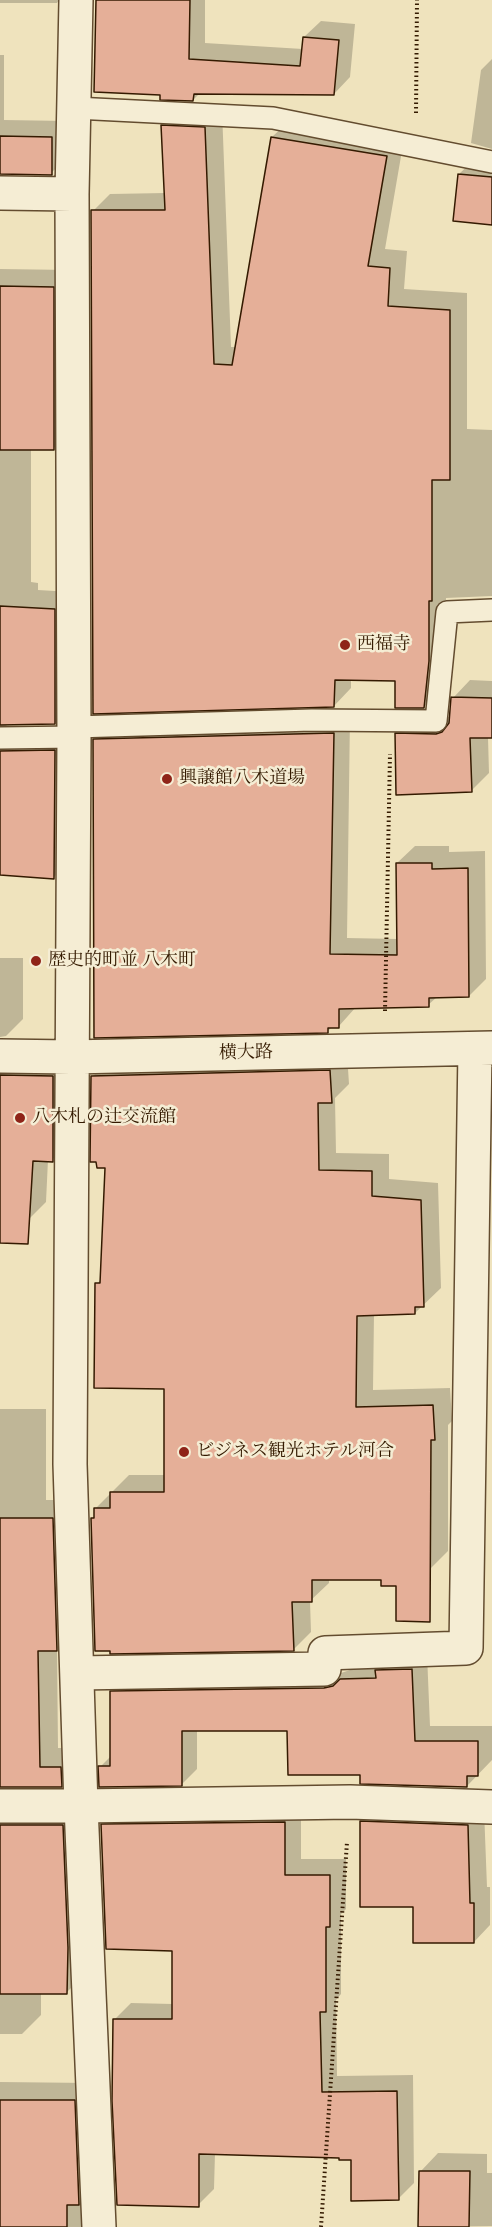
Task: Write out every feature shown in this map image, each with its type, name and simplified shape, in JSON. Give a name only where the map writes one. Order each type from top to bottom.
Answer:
[{"type":"street","points":[[76,0],[72,194],[74,732],[70,1464],[81,1806],[99,2227]]},
{"type":"street","points":[[0,193],[72,194]]},
{"type":"street","points":[[77,1673],[324,1669],[325,1653],[466,1648],[483,1048]]},
{"type":"street","name":"横大路","points":[[0,1056],[72,1057],[483,1048]]},
{"type":"street","points":[[0,1806],[350,1802],[492,1807]]},
{"type":"lane","points":[[75,108],[273,118],[492,162]]},
{"type":"lane","points":[[0,738],[312,720],[436,722],[447,612],[492,610]]},
{"type":"path","points":[[416,122],[417,0]]},
{"type":"path","points":[[384,1051],[390,744]]},
{"type":"path","points":[[321,2227],[350,1802]]},
{"type":"building","points":[[96,0],[190,0],[189,59],[300,66],[303,37],[339,40],[334,95],[194,94],[193,101],[160,100],[160,95],[94,92]]},
{"type":"building","points":[[161,125],[205,127],[214,364],[232,365],[271,137],[387,156],[368,266],[390,268],[388,306],[450,310],[450,480],[432,480],[432,601],[429,601],[429,661],[424,708],[395,708],[395,681],[335,680],[334,707],[93,714],[91,210],[165,210]]},
{"type":"building","points":[[0,136],[52,137],[52,175],[0,174]]},
{"type":"building","points":[[458,174],[492,177],[492,225],[453,221]]},
{"type":"building","points":[[0,286],[54,287],[54,450],[0,450]]},
{"type":"building","points":[[0,606],[55,609],[55,724],[0,725]]},
{"type":"building","points":[[451,697],[492,698],[492,738],[470,738],[472,792],[396,795],[395,733],[436,734],[442,732],[449,723]]},
{"type":"building","points":[[334,733],[330,954],[397,955],[396,863],[432,863],[432,869],[468,868],[469,997],[429,998],[429,1007],[339,1009],[339,1028],[328,1028],[328,1033],[94,1038],[93,739]]},
{"type":"building","points":[[55,750],[54,879],[0,875],[0,751]]},
{"type":"building","points":[[330,1070],[332,1103],[318,1103],[319,1170],[372,1171],[372,1196],[421,1200],[424,1307],[415,1307],[415,1314],[357,1316],[356,1407],[433,1405],[435,1440],[431,1440],[430,1622],[396,1621],[396,1586],[381,1586],[381,1580],[312,1580],[312,1602],[292,1602],[294,1651],[110,1654],[110,1651],[95,1651],[91,1518],[94,1518],[94,1508],[110,1508],[110,1492],[164,1492],[164,1389],[94,1388],[95,1283],[100,1283],[105,1168],[97,1168],[96,1162],[90,1162],[91,1076]]},
{"type":"building","points":[[0,1075],[53,1076],[53,1162],[33,1161],[28,1244],[0,1243]]},
{"type":"building","points":[[0,1518],[53,1518],[57,1651],[38,1651],[40,1767],[61,1767],[62,1787],[0,1787]]},
{"type":"building","points":[[412,1669],[415,1741],[478,1741],[478,1776],[467,1776],[467,1787],[360,1784],[360,1775],[288,1775],[287,1731],[182,1731],[182,1786],[99,1787],[98,1766],[110,1766],[110,1691],[324,1688],[333,1686],[340,1679],[376,1678],[375,1670]]},
{"type":"building","points":[[360,1821],[468,1825],[470,1903],[474,1903],[474,1943],[413,1943],[413,1907],[360,1907]]},
{"type":"building","points":[[285,1822],[285,1875],[330,1875],[330,1927],[326,1927],[326,2012],[320,2012],[322,2092],[397,2091],[399,2200],[351,2201],[351,2160],[199,2154],[199,2207],[117,2205],[112,2101],[113,2019],[172,2019],[172,1951],[106,1949],[101,1824]]},
{"type":"building","points":[[0,1825],[63,1825],[68,1948],[67,1994],[0,1994]]},
{"type":"building","points":[[0,2100],[75,2100],[79,2205],[67,2205],[67,2227],[0,2227]]},
{"type":"building","points":[[419,2171],[470,2171],[469,2227],[418,2227]]},
{"type":"place","name":"西福寺","points":[[345,645]]},
{"type":"place","name":"興譲館八木道場","points":[[167,779]]},
{"type":"place","name":"歴史的町並 八木町","points":[[36,961]]},
{"type":"place","name":"八木札の辻交流館","points":[[20,1118]]},
{"type":"place","name":"ビジネス観光ホテル河合","points":[[184,1452]]}]
